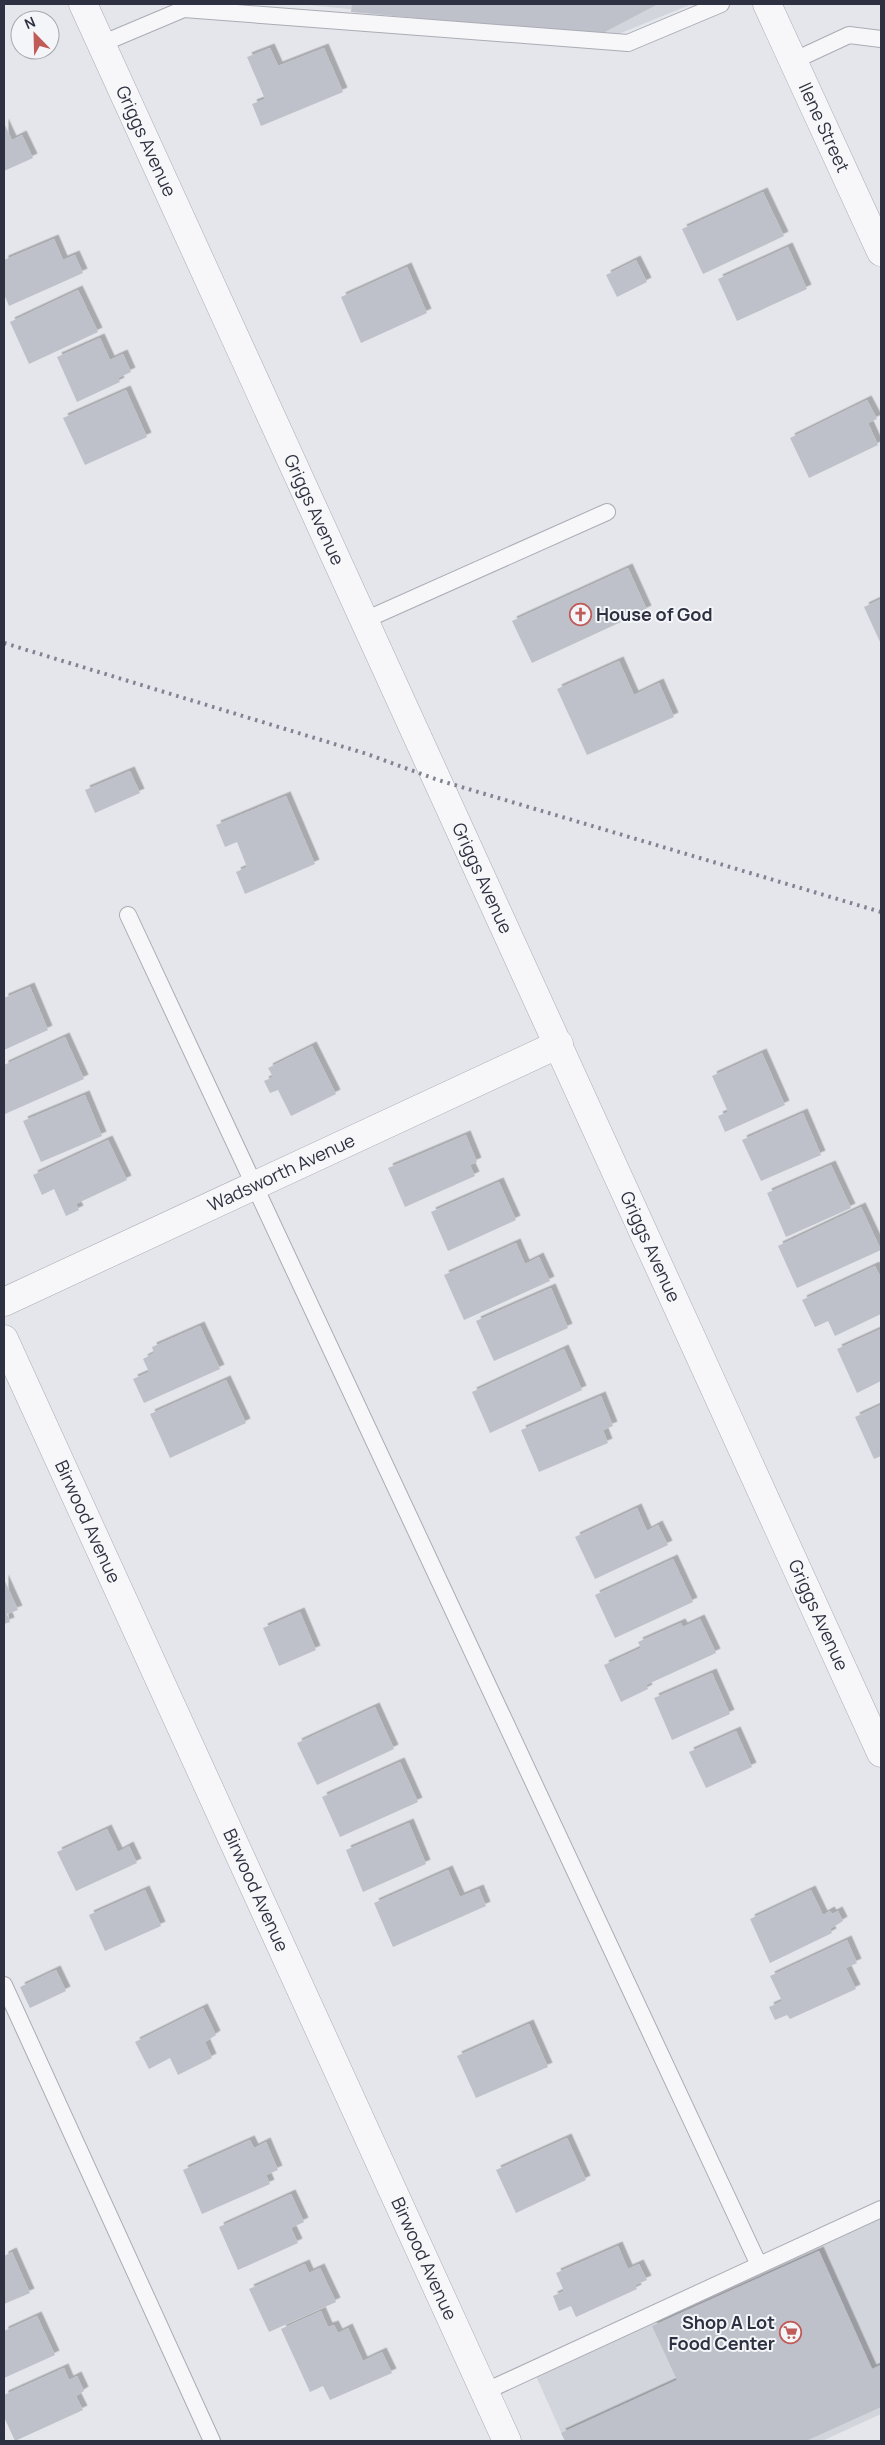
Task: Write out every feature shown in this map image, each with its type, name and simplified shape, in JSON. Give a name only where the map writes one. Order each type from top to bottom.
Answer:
[{"type":"street","name":"Griggs Avenue","points":[[83,4],[881,1753]]},
{"type":"street","name":"Ilene Street","points":[[766,4],[881,252]]},
{"type":"street","name":"Wadsworth Avenue","points":[[4,1302],[559,1044]]},
{"type":"street","name":"Birwood Avenue","points":[[4,1339],[507,2441]]},
{"type":"lane","points":[[101,44],[184,9],[628,43],[721,4]]},
{"type":"lane","points":[[793,61],[849,35],[881,39]]},
{"type":"lane","points":[[365,620],[607,512]]},
{"type":"lane","points":[[128,915],[759,2265]]},
{"type":"lane","points":[[4,1985],[212,2441]]},
{"type":"lane","points":[[484,2392],[881,2209]]},
{"type":"shaded area","points":[[298,4],[692,4],[616,35]]},
{"type":"shaded area","points":[[881,2219],[881,2414],[822,2441],[565,2441],[536,2376]]},
{"type":"building","points":[[352,4],[658,4],[599,35],[351,12]]},
{"type":"building","points":[[270,48],[278,66],[324,48],[343,92],[261,126],[252,104],[265,99],[247,57]]},
{"type":"building","points":[[4,123],[12,140],[22,135],[33,158],[4,171]]},
{"type":"building","points":[[763,192],[784,236],[703,274],[682,229]]},
{"type":"building","points":[[54,239],[63,260],[75,255],[83,273],[9,306],[4,294],[4,260]]},
{"type":"building","points":[[788,247],[807,289],[737,321],[718,279]]},
{"type":"building","points":[[636,260],[647,282],[617,297],[606,275]]},
{"type":"building","points":[[407,267],[427,313],[361,343],[341,297]]},
{"type":"building","points":[[78,290],[98,332],[29,364],[10,322]]},
{"type":"building","points":[[100,338],[110,360],[123,354],[131,372],[118,378],[120,382],[77,402],[57,357]]},
{"type":"building","points":[[126,390],[147,437],[85,465],[63,418]]},
{"type":"building","points":[[867,400],[877,419],[868,423],[878,445],[809,478],[790,438]]},
{"type":"building","name":"House of God","points":[[628,568],[647,610],[532,663],[512,621]]},
{"type":"building","points":[[881,599],[881,644],[864,607]]},
{"type":"building","points":[[619,661],[634,695],[659,683],[674,717],[587,755],[557,689]]},
{"type":"building","points":[[130,771],[140,793],[95,813],[85,790]]},
{"type":"building","points":[[286,796],[315,864],[245,894],[236,872],[247,867],[237,842],[225,847],[216,825]]},
{"type":"building","points":[[30,987],[48,1030],[4,1050],[4,998]]},
{"type":"building","points":[[65,1037],[84,1079],[5,1114],[4,1065]]},
{"type":"building","points":[[312,1046],[336,1094],[291,1116],[278,1090],[270,1093],[264,1081],[273,1077],[268,1068]]},
{"type":"building","points":[[762,1053],[785,1105],[725,1132],[718,1116],[728,1112],[712,1076]]},
{"type":"building","points":[[85,1095],[102,1136],[41,1162],[23,1121]]},
{"type":"building","points":[[803,1113],[821,1155],[761,1181],[742,1140]]},
{"type":"building","points":[[466,1135],[477,1162],[470,1165],[475,1176],[405,1207],[388,1168]]},
{"type":"building","points":[[108,1140],[127,1180],[76,1204],[79,1210],[66,1216],[54,1189],[42,1195],[33,1175]]},
{"type":"building","points":[[831,1165],[851,1208],[786,1237],[767,1193]]},
{"type":"building","points":[[499,1182],[516,1220],[448,1251],[431,1212]]},
{"type":"building","points":[[861,1207],[881,1250],[797,1288],[778,1246]]},
{"type":"building","points":[[516,1243],[525,1264],[539,1257],[550,1281],[464,1320],[444,1275]]},
{"type":"building","points":[[875,1266],[881,1278],[881,1314],[835,1336],[828,1321],[815,1327],[802,1300]]},
{"type":"building","points":[[551,1288],[568,1328],[494,1361],[476,1321]]},
{"type":"building","points":[[200,1326],[220,1369],[144,1403],[133,1379],[149,1372],[143,1359],[154,1353],[152,1347]]},
{"type":"building","points":[[881,1329],[881,1381],[857,1393],[837,1349]]},
{"type":"building","points":[[564,1349],[582,1390],[490,1433],[472,1392]]},
{"type":"building","points":[[226,1380],[246,1423],[170,1458],[150,1414]]},
{"type":"building","points":[[601,1396],[613,1426],[603,1430],[608,1443],[539,1472],[521,1430]]},
{"type":"building","points":[[881,1405],[881,1456],[874,1459],[855,1417]]},
{"type":"building","points":[[637,1508],[647,1531],[658,1525],[668,1545],[595,1579],[575,1537]]},
{"type":"building","points":[[673,1559],[693,1602],[615,1638],[595,1595]]},
{"type":"building","points":[[4,1579],[18,1610],[7,1614],[10,1622],[4,1624]]},
{"type":"building","points":[[300,1612],[316,1650],[279,1666],[263,1628]]},
{"type":"building","points":[[700,1619],[716,1653],[646,1685],[648,1689],[621,1702],[604,1665],[641,1648],[638,1642],[681,1623],[683,1627]]},
{"type":"building","points":[[712,1673],[730,1714],[672,1740],[654,1698]]},
{"type":"building","points":[[375,1707],[394,1749],[317,1785],[297,1743]]},
{"type":"building","points":[[736,1731],[752,1767],[706,1788],[689,1752]]},
{"type":"building","points":[[400,1762],[418,1802],[340,1837],[322,1797]]},
{"type":"building","points":[[409,1823],[426,1864],[363,1892],[346,1850]]},
{"type":"building","points":[[107,1829],[118,1852],[129,1846],[137,1863],[76,1891],[57,1852]]},
{"type":"building","points":[[448,1870],[460,1897],[479,1889],[486,1906],[393,1947],[374,1903]]},
{"type":"building","points":[[145,1890],[161,1926],[105,1951],[89,1915]]},
{"type":"building","points":[[811,1890],[823,1915],[830,1911],[832,1914],[838,1911],[843,1921],[830,1929],[832,1933],[770,1963],[750,1919]]},
{"type":"building","points":[[847,1940],[857,1963],[846,1968],[856,1989],[790,2019],[787,2015],[775,2020],[769,2007],[782,2001],[770,1976]]},
{"type":"building","points":[[56,1970],[66,1991],[30,2008],[20,1987]]},
{"type":"building","points":[[203,2008],[216,2035],[205,2042],[212,2058],[178,2075],[170,2058],[149,2069],[135,2042]]},
{"type":"building","points":[[529,2024],[548,2067],[476,2098],[457,2056]]},
{"type":"building","points":[[567,2138],[586,2180],[516,2213],[496,2170]]},
{"type":"building","points":[[250,2140],[254,2148],[266,2142],[278,2170],[266,2175],[270,2184],[202,2214],[183,2170]]},
{"type":"building","points":[[291,2194],[304,2222],[291,2228],[298,2243],[238,2270],[219,2227]]},
{"type":"building","points":[[618,2246],[628,2269],[639,2264],[647,2280],[635,2285],[637,2289],[576,2317],[571,2306],[559,2311],[553,2296],[564,2291],[556,2273]]},
{"type":"building","points":[[819,2251],[872,2369],[881,2365],[881,2407],[806,2441],[565,2441],[561,2433],[677,2380],[652,2326]]},
{"type":"building","points":[[12,2252],[30,2293],[4,2304],[4,2256]]},
{"type":"building","points":[[305,2264],[309,2273],[320,2268],[336,2302],[269,2332],[249,2289]]},
{"type":"building","points":[[321,2311],[328,2327],[334,2325],[338,2333],[348,2328],[363,2361],[382,2352],[392,2373],[330,2400],[323,2386],[310,2392],[281,2329]]},
{"type":"building","points":[[37,2316],[55,2355],[4,2378],[4,2331]]},
{"type":"building","points":[[64,2368],[69,2380],[77,2376],[84,2391],[76,2396],[83,2410],[15,2441],[4,2417],[4,2395]]},
{"type":"railway","points":[[4,643],[367,754],[438,780],[881,912]]},
{"type":"place","name":"House of God","points":[[580,615]]},
{"type":"place","name":"Shop A Lot Food Center","points":[[791,2333]]}]
